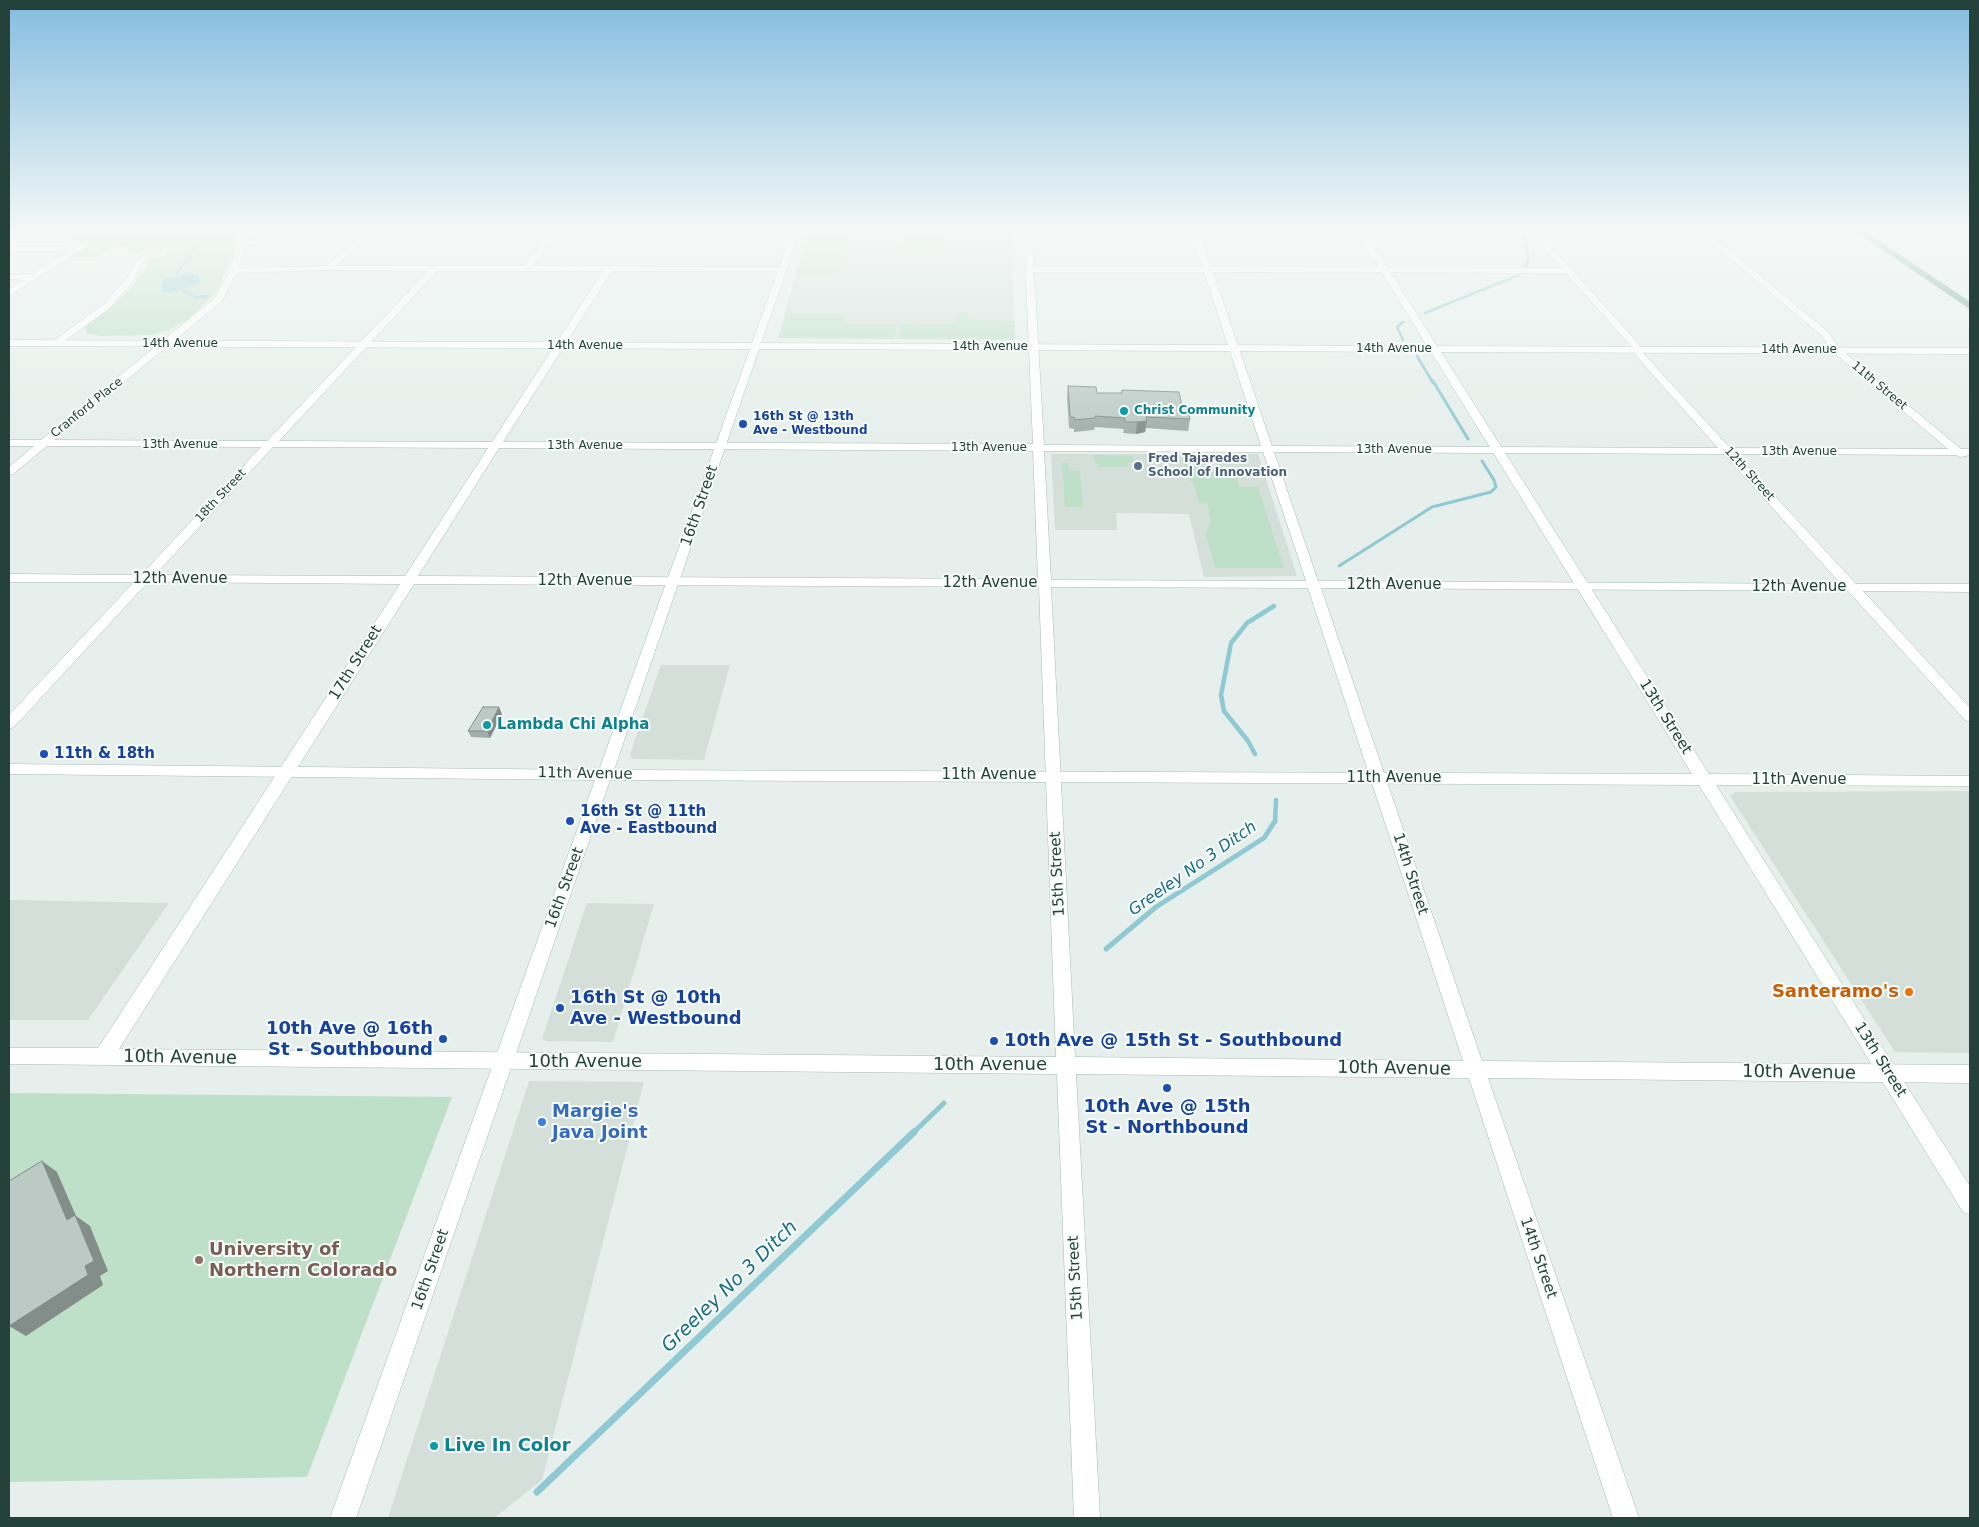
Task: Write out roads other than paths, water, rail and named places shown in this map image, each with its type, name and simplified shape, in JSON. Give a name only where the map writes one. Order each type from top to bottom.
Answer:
[{"type":"street","points":[[56,344],[112,300]]},
{"type":"street","name":"Cranford Place","points":[[9,472],[217,300]]},
{"type":"street","name":"18th Street","points":[[9,724],[405,300]]},
{"type":"street","name":"17th Street","points":[[103,1057],[589,300]]},
{"type":"street","name":"16th Street","points":[[343,1518],[772,300]]},
{"type":"street","name":"15th Street","points":[[1031,300],[1087,1518]]},
{"type":"street","name":"14th Street","points":[[1217,300],[1626,1518]]},
{"type":"street","name":"13th Street","points":[[1404,300],[1970,1204]]},
{"type":"street","name":"12th Street","points":[[1594,300],[1635,345],[1636,350],[1970,717]]},
{"type":"street","name":"11th Street","points":[[1785,300],[1825,334],[1836,350],[1970,462]]},
{"type":"street","name":"14th Avenue","points":[[9,343],[1970,351]]},
{"type":"street","name":"13th Avenue","points":[[9,444],[1970,452]]},
{"type":"street","name":"12th Avenue","points":[[9,578],[1970,588]]},
{"type":"street","name":"11th Avenue","points":[[9,769],[1970,781]]},
{"type":"street","name":"10th Avenue","points":[[9,1056],[1970,1074]]},
{"type":"waterway","name":"Greeley No 3 Ditch","points":[[1425,313],[1457,300]]},
{"type":"waterway","name":"Greeley No 3 Ditch","points":[[1403,322],[1397,327],[1403,340]]},
{"type":"waterway","name":"Greeley No 3 Ditch","points":[[1417,356],[1433,383]]},
{"type":"waterway","name":"Greeley No 3 Ditch","points":[[1433,381],[1468,439]]},
{"type":"waterway","name":"Greeley No 3 Ditch","points":[[1339,566],[1432,507],[1491,492],[1496,487],[1494,480],[1482,461]]},
{"type":"waterway","name":"Greeley No 3 Ditch","points":[[1255,754],[1248,741],[1224,711],[1221,695],[1231,643],[1247,623],[1274,606]]},
{"type":"waterway","name":"Greeley No 3 Ditch","points":[[1275,822],[1276,800]]},
{"type":"waterway","name":"Greeley No 3 Ditch","points":[[1106,949],[1156,907],[1264,838],[1275,821]]},
{"type":"waterway","name":"Greeley No 3 Ditch","points":[[913,1133],[944,1103]]},
{"type":"waterway","name":"Greeley No 3 Ditch","points":[[537,1492],[914,1132]]},
{"type":"place","name":"Christ Community","points":[[1124,411]]},
{"type":"place","name":"16th St @ 13th Ave - Westbound","points":[[743,424]]},
{"type":"place","name":"Fred Tajaredes School of Innovation","points":[[1138,466]]},
{"type":"place","name":"Lambda Chi Alpha","points":[[487,725]]},
{"type":"place","name":"11th & 18th","points":[[44,754]]},
{"type":"place","name":"16th St @ 11th Ave - Eastbound","points":[[570,821]]},
{"type":"place","name":"Santeramo's","points":[[1909,992]]},
{"type":"place","name":"16th St @ 10th Ave - Westbound","points":[[560,1008]]},
{"type":"place","name":"10th Ave @ 16th St - Southbound","points":[[443,1039]]},
{"type":"place","name":"10th Ave @ 15th St - Southbound","points":[[994,1041]]},
{"type":"place","name":"10th Ave @ 15th St - Northbound","points":[[1167,1088]]},
{"type":"place","name":"Margie's Java Joint","points":[[542,1122]]},
{"type":"place","name":"University of Northern Colorado","points":[[199,1260]]},
{"type":"place","name":"Live In Color","points":[[434,1446]]}]
